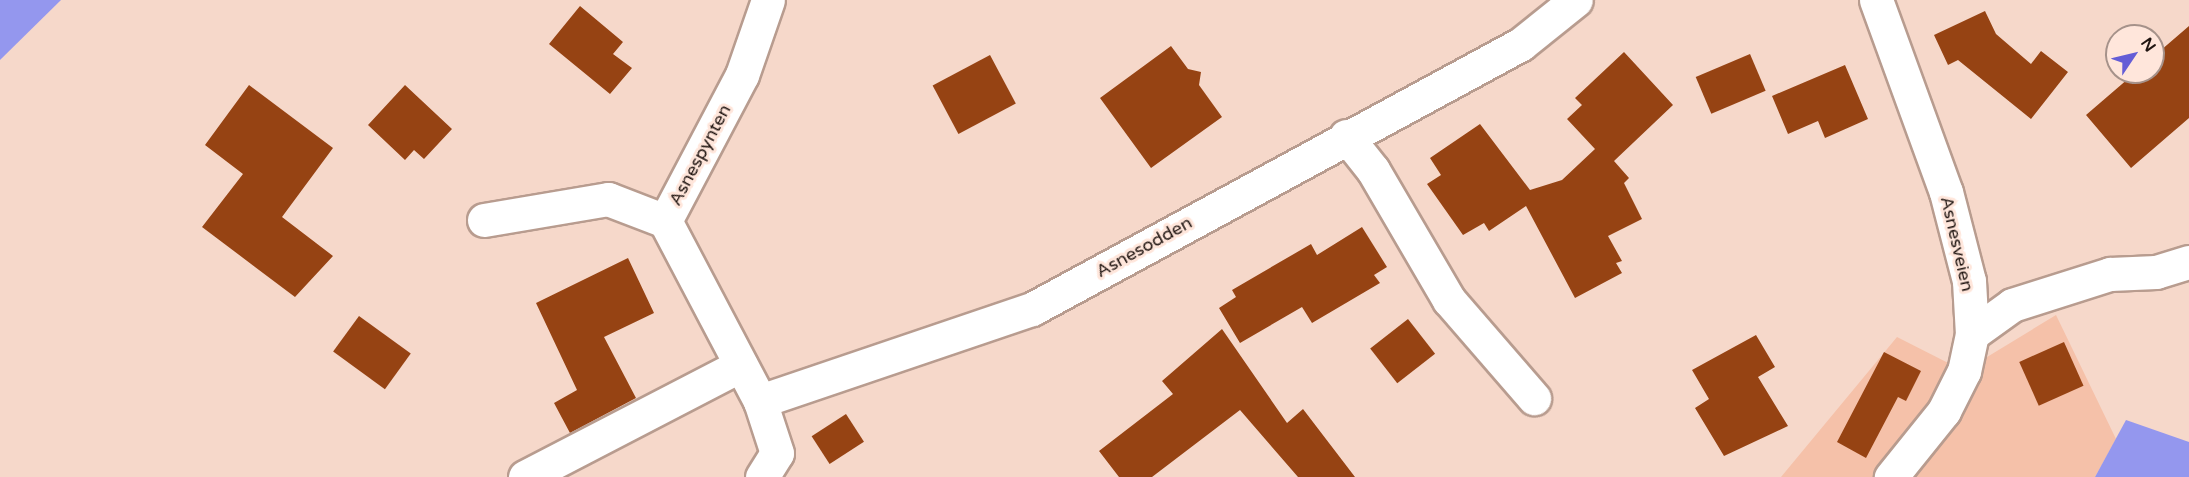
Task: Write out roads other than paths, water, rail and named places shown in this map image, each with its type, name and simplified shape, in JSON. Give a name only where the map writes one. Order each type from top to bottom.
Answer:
[{"type":"street","name":"Asnespynten","points":[[760,401],[665,221],[742,75],[768,0]]},
{"type":"street","name":"Asnesodden","points":[[760,401],[1032,309],[1346,136],[1521,44],[1576,0]]},
{"type":"street","name":"Asnesveien","points":[[1876,0],[1946,192],[1969,281],[1972,334],[1964,371],[1944,411],[1891,477]]},
{"type":"street","points":[[1346,136],[1379,180],[1449,300],[1534,398]]},
{"type":"street","points":[[484,220],[608,200],[665,221]]},
{"type":"street","points":[[1972,334],[2012,305],[2110,273],[2156,272],[2189,262]]},
{"type":"street","points":[[525,477],[741,365]]},
{"type":"street","points":[[760,401],[777,453],[762,477]]},
{"type":"water","points":[[0,0],[61,0],[0,60]]},
{"type":"water","points":[[2126,420],[2189,442],[2189,477],[2095,477]]}]
